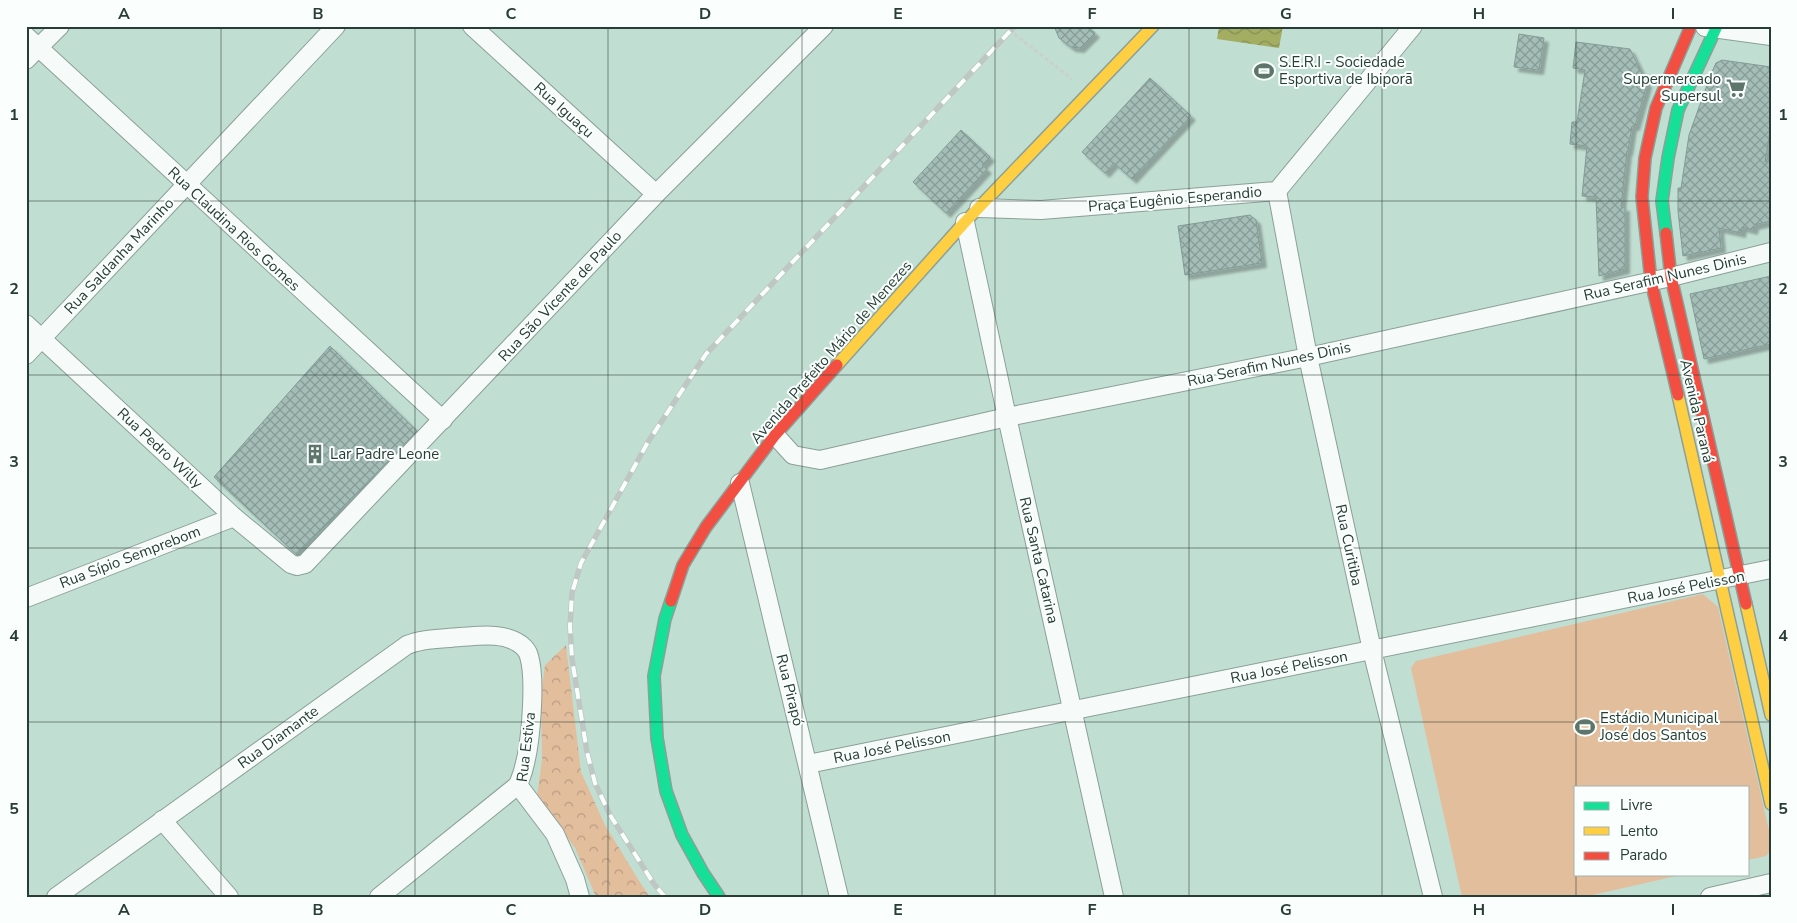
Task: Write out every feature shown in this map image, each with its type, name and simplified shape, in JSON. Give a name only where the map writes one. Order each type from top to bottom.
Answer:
[{"type":"main road","name":"Avenida Prefeito Mário de Menezes","points":[[719,897],[702,873],[682,835],[666,791],[657,738],[654,676],[665,619],[683,565],[706,528],[775,435],[965,222],[1153,26]]},
{"type":"main road","name":"Avenida Paraná","points":[[1691,26],[1656,108],[1645,158],[1642,198],[1651,282],[1771,804]]},
{"type":"main road","name":"Avenida Paraná","points":[[1716,28],[1678,110],[1668,158],[1662,201],[1671,277],[1771,716]]},
{"type":"street","points":[[26,60],[32,42],[60,26]]},
{"type":"street","name":"Rua Saldanha Marinho","points":[[26,354],[336,26]]},
{"type":"street","name":"Rua Iguaçu","points":[[472,26],[656,194]]},
{"type":"street","name":"Rua São Vicente de Paulo","points":[[297,566],[305,564],[656,194],[824,26]]},
{"type":"street","name":"Praça Eugênio Esperandio","points":[[979,208],[1041,210],[1277,191],[1413,26]]},
{"type":"street","points":[[1697,26],[1771,36]]},
{"type":"street","name":"Rua Claudina Rios Gomes","points":[[32,42],[443,420]]},
{"type":"street","name":"Rua Curitiba","points":[[1277,191],[1308,357],[1372,650],[1433,897]]},
{"type":"street","name":"Rua Santa Catarina","points":[[965,222],[1114,897]]},
{"type":"street","name":"Rua Serafim Nunes Dinis","points":[[775,435],[793,455],[820,460],[1007,417],[1308,357],[1651,282],[1771,252]]},
{"type":"street","name":"Rua Pedro Willy","points":[[26,324],[234,517],[291,564],[297,566]]},
{"type":"street","name":"Rua Pirapó","points":[[740,483],[839,897]]},
{"type":"street","name":"Rua Sípio Semprebom","points":[[26,598],[234,517]]},
{"type":"street","name":"Rua José Pelisson","points":[[808,764],[1771,569]]},
{"type":"street","name":"Rua Diamante","points":[[56,897],[407,645],[425,640],[495,636],[520,644]]},
{"type":"street","name":"Rua Estiva","points":[[520,644],[529,654],[532,669],[532,694],[528,750],[518,785],[556,834],[575,879],[580,897]]},
{"type":"street","points":[[379,897],[518,785]]},
{"type":"street","points":[[162,820],[229,897]]},
{"type":"street","points":[[1710,897],[1771,883]]},
{"type":"path","points":[[1004,26],[1090,93]]},
{"type":"green space","name":"Estádio Municipal José dos Santos","points":[[1703,594],[1718,607],[1771,839],[1771,850],[1766,856],[1750,860],[1750,786],[1574,786],[1574,876],[1676,876],[1584,897],[1462,897],[1411,668],[1416,661]]},
{"type":"green space","points":[[566,645],[581,772],[605,825],[650,897],[596,897],[575,848],[537,797],[542,759],[541,695],[545,665]]},
{"type":"water","points":[[1219,26],[1283,26],[1279,48],[1217,39]]},
{"type":"building","points":[[1054,26],[1087,26],[1095,33],[1080,48],[1071,47],[1059,38]]},
{"type":"building","points":[[1519,34],[1544,38],[1539,70],[1514,67]]},
{"type":"building","points":[[1576,42],[1630,49],[1647,84],[1635,126],[1632,126],[1627,151],[1621,207],[1625,207],[1625,269],[1599,276],[1596,197],[1582,196],[1587,146],[1570,144],[1572,122],[1577,122],[1585,70],[1573,68]]},
{"type":"building","points":[[1722,60],[1771,67],[1771,126],[1765,162],[1771,160],[1771,221],[1754,225],[1753,230],[1742,227],[1741,233],[1719,228],[1721,248],[1683,256],[1678,211],[1678,188],[1681,188],[1689,135],[1711,74],[1716,63]]},
{"type":"building","points":[[1150,78],[1191,116],[1132,179],[1114,163],[1105,173],[1082,152]]},
{"type":"building","points":[[961,130],[990,157],[982,165],[987,169],[946,213],[913,182]]},
{"type":"building","points":[[1250,215],[1256,220],[1262,263],[1185,275],[1178,226]]},
{"type":"building","points":[[1771,276],[1771,344],[1704,359],[1690,294]]},
{"type":"building","name":"Lar Padre Leone","points":[[330,346],[417,431],[297,555],[214,477]]},
{"type":"railway","points":[[665,897],[654,884],[610,815],[595,783],[587,752],[572,659],[570,626],[572,593],[581,563],[648,442],[706,354],[1015,26]]},
{"type":"traffic: fast","points":[[1666,233],[1662,201],[1668,158],[1678,110],[1717,26]]},
{"type":"traffic: fast","points":[[671,601],[665,619],[654,676],[657,738],[666,791],[682,835],[719,897]]},
{"type":"traffic: slow","points":[[837,365],[965,222],[1153,26]]},
{"type":"traffic: slow","points":[[1678,395],[1771,804]]},
{"type":"traffic: slow","points":[[1746,604],[1771,715]]},
{"type":"traffic: jam","points":[[1678,395],[1651,281],[1642,197],[1645,158],[1656,108],[1691,26]]},
{"type":"traffic: jam","points":[[1666,233],[1671,277],[1746,604]]},
{"type":"traffic: jam","points":[[671,601],[683,565],[706,527],[775,435],[837,365]]},
{"type":"place","name":"S.E.R.I - Sociedade Esportiva de Ibiporã","points":[[1264,71]]},
{"type":"place","name":"Supermercado Supersul","points":[[1736,88]]},
{"type":"place","name":"Lar Padre Leone","points":[[315,454]]},
{"type":"place","name":"Estádio Municipal José dos Santos","points":[[1585,727]]}]
